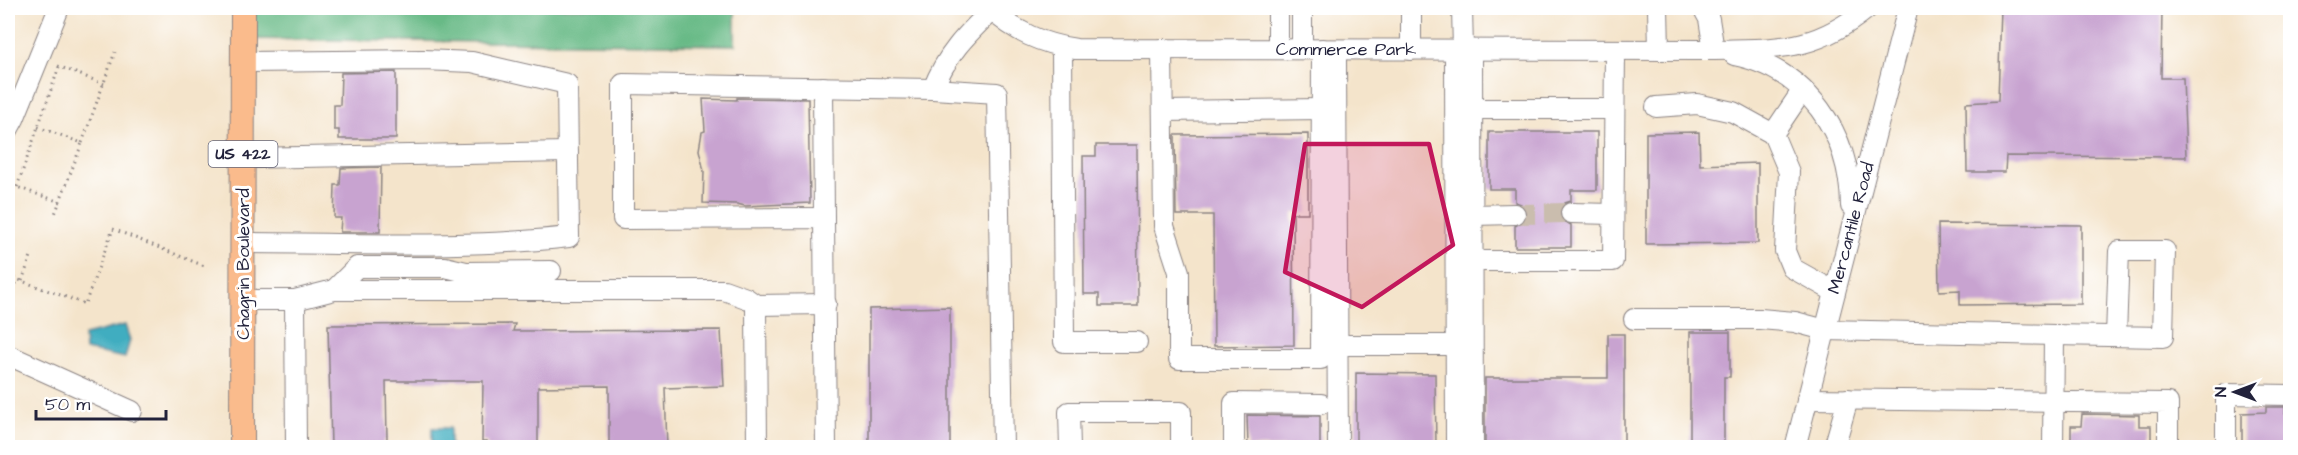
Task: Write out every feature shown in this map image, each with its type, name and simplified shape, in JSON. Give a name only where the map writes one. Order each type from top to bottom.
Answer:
[{"type":"main road","name":"Chagrin Boulevard","points":[[242,447],[243,8]]},
{"type":"street","points":[[1278,8],[1278,49]]},
{"type":"street","points":[[1302,8],[1320,49],[1338,345],[1338,447]]},
{"type":"street","points":[[1411,8],[1411,50]]},
{"type":"street","points":[[1456,447],[1462,8]]},
{"type":"street","points":[[1658,8],[1659,50]]},
{"type":"street","points":[[1703,8],[1709,19],[1714,50]]},
{"type":"street","name":"Commerce Park","points":[[991,9],[1022,32],[1050,45],[1062,47],[1714,50],[1782,48],[1819,40],[1847,25],[1868,8]]},
{"type":"street","name":"Mercantile Road","points":[[1795,447],[1908,8]]},
{"type":"street","points":[[8,130],[14,119],[52,9]]},
{"type":"street","points":[[933,89],[941,69],[953,51],[991,9]]},
{"type":"street","points":[[1062,47],[1064,342],[1137,342]]},
{"type":"street","points":[[1162,49],[1164,226],[1179,272],[1179,359],[1321,359],[1322,109],[1320,49]]},
{"type":"street","points":[[1463,50],[1472,109],[1473,447]]},
{"type":"street","points":[[1473,261],[1613,261],[1615,50]]},
{"type":"street","name":"Commerce Park","points":[[1714,50],[1745,57],[1770,67],[1817,105],[1835,131],[1845,158],[1851,186],[1852,227]]},
{"type":"street","points":[[243,62],[472,62],[567,84],[569,237],[523,242],[422,244],[243,243]]},
{"type":"street","points":[[824,218],[624,219],[624,84],[933,89],[997,93],[1003,447]]},
{"type":"street","points":[[823,87],[826,447]]},
{"type":"street","points":[[1773,134],[1802,91]]},
{"type":"street","points":[[1656,107],[1697,104],[1733,112],[1773,134],[1789,172],[1785,251],[1792,268],[1835,292]]},
{"type":"street","points":[[1163,111],[1322,109]]},
{"type":"street","points":[[1472,109],[1614,109]]},
{"type":"street","points":[[243,158],[568,152]]},
{"type":"street","points":[[1571,213],[1613,214]]},
{"type":"street","points":[[1472,214],[1515,214]]},
{"type":"street","points":[[1634,319],[1760,319],[1795,322],[1825,330],[2163,337],[2164,251],[2119,251],[2116,336]]},
{"type":"street","points":[[334,290],[357,267],[445,267],[466,272],[551,271]]},
{"type":"street","points":[[419,290],[466,272]]},
{"type":"street","points":[[243,300],[296,300],[334,290],[724,290],[746,298],[756,305],[826,304]]},
{"type":"street","points":[[296,300],[296,447]]},
{"type":"street","points":[[756,305],[756,447]]},
{"type":"street","points":[[2053,447],[2054,334]]},
{"type":"street","points":[[1338,345],[1456,345]]},
{"type":"street","points":[[8,355],[132,411]]},
{"type":"street","points":[[2226,447],[2226,394],[2290,395]]},
{"type":"street","points":[[1807,399],[2168,403],[2168,447]]},
{"type":"street","points":[[1834,447],[1848,399]]},
{"type":"street","points":[[1234,447],[1234,403],[1321,404]]},
{"type":"street","points":[[1070,447],[1069,412],[1181,412],[1181,447]]},
{"type":"path","points":[[55,214],[115,52]]},
{"type":"path","points":[[50,63],[104,84]]},
{"type":"path","points":[[17,187],[59,66]]},
{"type":"path","points":[[38,127],[82,143]]},
{"type":"path","points":[[8,184],[60,202]]},
{"type":"path","points":[[8,276],[85,304],[113,229],[207,267]]},
{"type":"path","points":[[22,281],[31,256]]},
{"type":"path","points":[[14,290],[17,280]]},
{"type":"highlighted area","points":[[1305,144],[1429,144],[1453,245],[1362,307],[1285,272]]},
{"type":"green space","points":[[243,8],[735,8],[735,45],[243,39]]},
{"type":"water","points":[[125,325],[130,340],[125,358],[85,350],[84,335]]},
{"type":"water","points":[[432,428],[450,428],[450,447],[432,447]]},
{"type":"building","points":[[2001,8],[2162,8],[2161,78],[2183,78],[2186,157],[2006,156],[2005,172],[1967,172],[1966,103],[1998,101]]},
{"type":"building","points":[[396,72],[396,139],[339,139],[339,130],[334,130],[334,105],[340,105],[341,73]]},
{"type":"building","points":[[737,98],[808,99],[810,203],[745,206],[703,203],[704,171],[699,150],[702,132],[705,131],[703,99],[737,100]]},
{"type":"building","points":[[1489,132],[1597,132],[1597,190],[1571,190],[1571,201],[1565,203],[1559,212],[1561,219],[1571,225],[1571,247],[1515,247],[1515,226],[1525,220],[1527,213],[1521,204],[1515,202],[1515,189],[1489,189]]},
{"type":"building","points":[[1699,132],[1700,165],[1758,163],[1758,243],[1646,244],[1646,133]]},
{"type":"building","points":[[1308,134],[1308,213],[1293,213],[1294,345],[1214,346],[1213,215],[1176,215],[1175,135]]},
{"type":"building","points":[[1096,145],[1137,145],[1138,306],[1099,306],[1099,294],[1084,294],[1083,156],[1096,156]]},
{"type":"building","points":[[381,167],[380,232],[340,232],[341,218],[334,218],[335,185],[340,185],[341,168]]},
{"type":"building","points":[[1938,224],[2081,225],[2081,304],[1960,305],[1960,290],[1939,291]]},
{"type":"building","points":[[950,307],[950,447],[869,447],[869,309]]},
{"type":"building","points":[[515,324],[513,331],[721,330],[724,386],[665,388],[667,447],[609,447],[609,386],[538,387],[538,447],[487,447],[487,441],[482,441],[483,381],[386,381],[387,440],[384,440],[384,447],[331,447],[328,325]]},
{"type":"building","points":[[1690,332],[1730,332],[1730,377],[1724,377],[1724,447],[1690,447]]},
{"type":"building","points":[[1608,334],[1624,334],[1624,447],[1485,447],[1485,378],[1608,378]]},
{"type":"building","points":[[1356,373],[1435,374],[1436,447],[1356,447]]},
{"type":"building","points":[[2266,407],[2285,407],[2285,414],[2290,414],[2290,447],[2242,447],[2242,413],[2266,412]]},
{"type":"building","points":[[2082,414],[2139,415],[2139,426],[2151,426],[2151,447],[2071,447],[2071,426],[2081,426]]},
{"type":"building","points":[[1247,415],[1320,416],[1320,447],[1248,447]]},
{"type":"tunnel","points":[[1515,214],[1571,213]]}]
